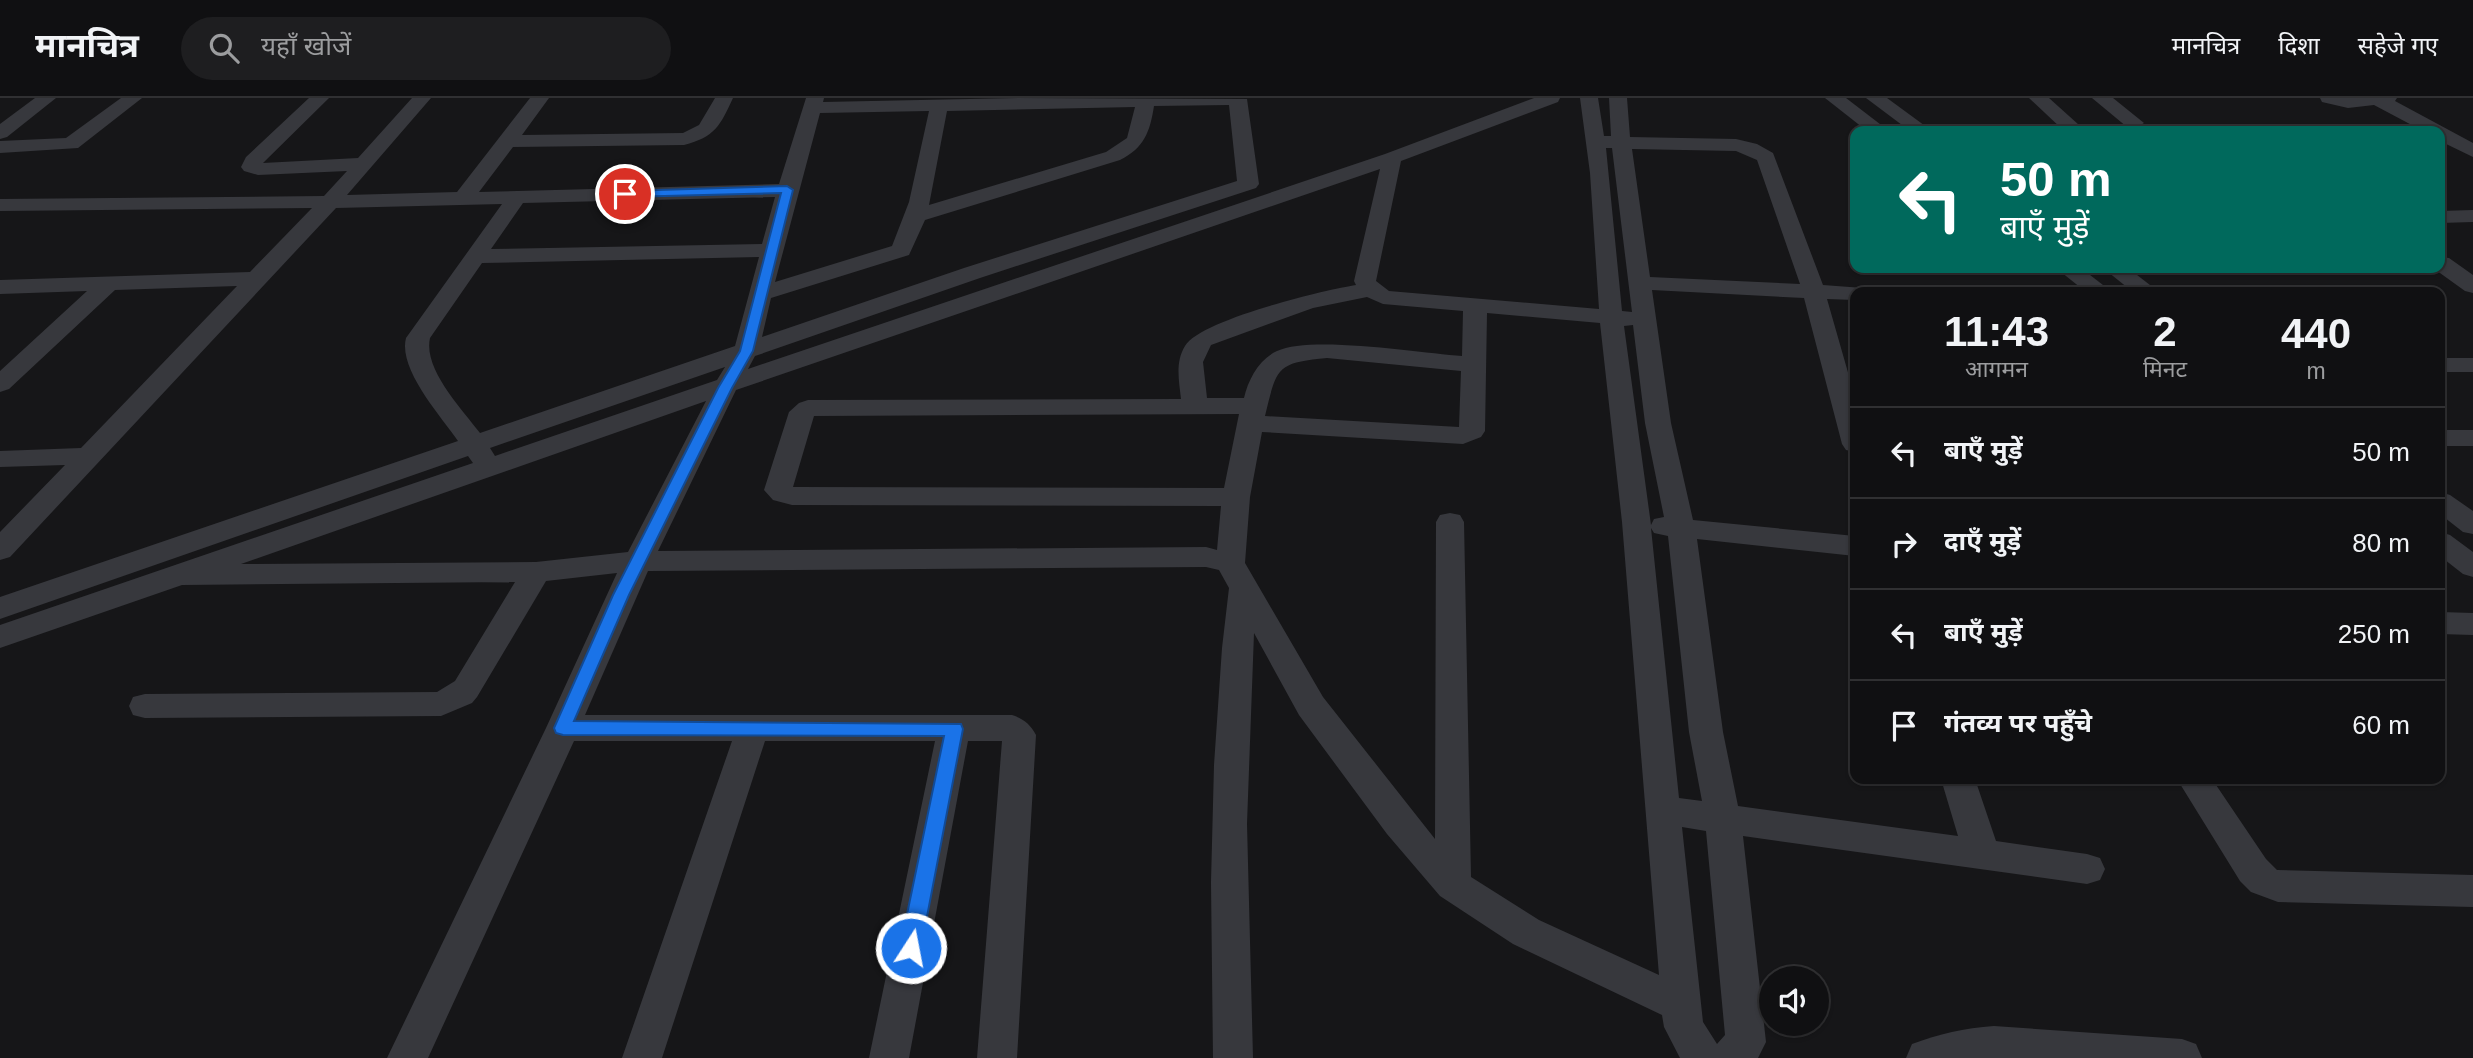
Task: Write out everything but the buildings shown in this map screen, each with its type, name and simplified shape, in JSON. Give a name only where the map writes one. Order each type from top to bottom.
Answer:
[{"type":"street","points":[[0,132],[47,98]]},
{"type":"street","points":[[0,147],[71,144],[133,98]]},
{"type":"street","points":[[320,98],[253,161],[251,167],[258,169],[364,164]]},
{"type":"street","points":[[0,550],[330,202],[422,98]]},
{"type":"street","points":[[463,199],[540,98]]},
{"type":"street","points":[[509,141],[691,139],[709,128],[724,98]]},
{"type":"street","points":[[407,1058],[563,728],[638,561],[746,351],[787,190],[813,103],[939,106],[1241,98],[1248,184]]},
{"type":"street","points":[[0,608],[972,273],[1507,98]]},
{"type":"street","points":[[0,637],[174,575],[725,388],[949,308],[1392,158],[1551,98]]},
{"type":"street","points":[[1589,98],[1608,143],[1641,283],[1658,423],[1681,527],[1706,732],[1723,820],[1746,1042],[1731,1058]]},
{"type":"street","points":[[1618,98],[1608,143],[1611,318],[1636,522],[1681,1004],[1684,1027],[1703,1058]]},
{"type":"street","points":[[1834,98],[1872,126]]},
{"type":"street","points":[[1875,98],[1915,126]]},
{"type":"street","points":[[2038,98],[2069,125]]},
{"type":"street","points":[[2101,98],[2134,123]]},
{"type":"street","points":[[2329,98],[2348,102],[2383,98],[2428,126]]},
{"type":"street","points":[[915,216],[1101,160],[1131,148],[1139,137],[1145,102]]},
{"type":"street","points":[[761,294],[901,250],[907,242],[915,216],[939,106]]},
{"type":"street","points":[[2445,136],[2473,151]]},
{"type":"street","points":[[1608,143],[1736,145],[1750,148],[1766,157],[1814,292],[1850,425]]},
{"type":"street","points":[[1392,158],[1365,281],[1371,290],[1383,297],[1646,320]]},
{"type":"street","points":[[0,205],[330,202],[787,190]]},
{"type":"street","points":[[489,468],[420,367],[415,350],[418,338],[517,197]]},
{"type":"street","points":[[2445,217],[2473,216]]},
{"type":"street","points":[[476,256],[772,250]]},
{"type":"street","points":[[2445,266],[2473,286]]},
{"type":"street","points":[[2074,273],[2093,287]]},
{"type":"street","points":[[2121,273],[2140,287]]},
{"type":"street","points":[[0,287],[258,279]]},
{"type":"street","points":[[1641,283],[1850,293]]},
{"type":"street","points":[[0,384],[12,362],[108,284]]},
{"type":"street","points":[[1195,406],[1190,359],[1192,349],[1202,340],[1293,304],[1319,297],[1371,290]]},
{"type":"street","points":[[1236,497],[792,496],[778,490],[802,412],[808,408],[1195,406],[1463,436],[1472,430],[1475,307]]},
{"type":"street","points":[[1233,1058],[1228,919],[1237,576],[1236,497],[1260,384],[1274,363],[1287,355],[1304,351],[1473,365]]},
{"type":"street","points":[[2445,365],[2473,365]]},
{"type":"street","points":[[2445,438],[2473,438]]},
{"type":"street","points":[[0,459],[92,456]]},
{"type":"street","points":[[2445,505],[2473,525]]},
{"type":"street","points":[[1450,522],[1453,885]]},
{"type":"street","points":[[1636,522],[1850,545]]},
{"type":"street","points":[[2445,546],[2473,567]]},
{"type":"street","points":[[174,575],[536,572],[638,561],[1206,557],[1237,576],[1311,706],[1400,824],[1453,885],[1526,932],[1681,1004]]},
{"type":"street","points":[[145,706],[441,704],[466,689],[536,572]]},
{"type":"street","points":[[2445,623],[2473,624]]},
{"type":"street","points":[[642,1058],[753,727]]},
{"type":"street","points":[[563,728],[1012,728],[1019,735],[997,1058]]},
{"type":"street","points":[[888,1058],[954,729]]},
{"type":"street","points":[[1960,784],[1982,855]]},
{"type":"street","points":[[2197,784],[2253,870],[2264,880],[2278,886],[2473,891]]},
{"type":"street","points":[[1661,810],[2087,869]]},
{"type":"street","points":[[1926,1058],[1957,1048],[1994,1045],[2182,1058]]},
{"type":"route","points":[[625,194],[787,190],[746,351],[621,595],[563,728],[954,729],[911,948]]}]
